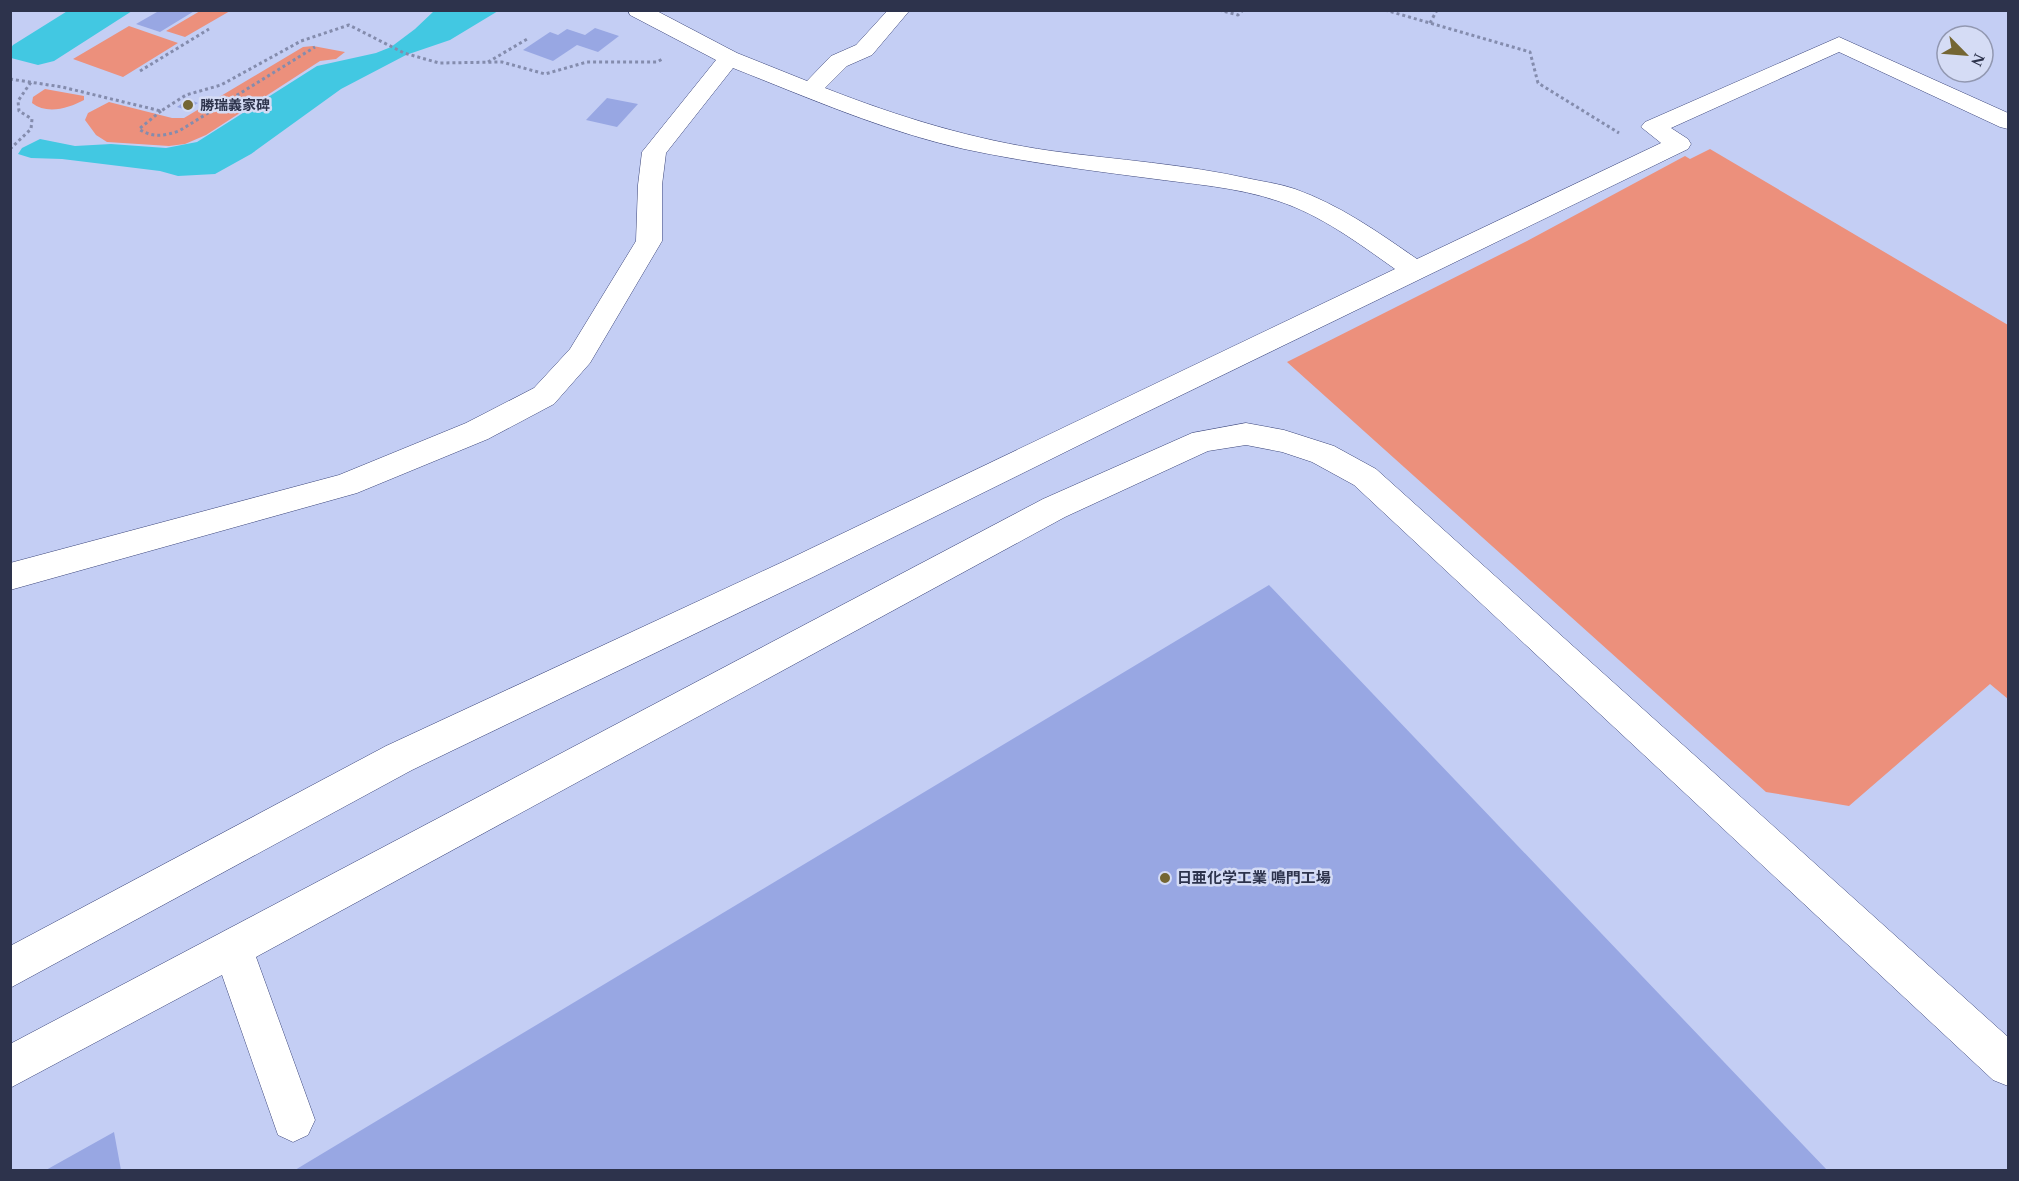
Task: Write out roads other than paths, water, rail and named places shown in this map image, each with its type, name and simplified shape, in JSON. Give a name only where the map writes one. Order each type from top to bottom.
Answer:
[{"type":"street","points":[[638,10],[729,58],[881,118],[963,141],[1050,158],[1221,180],[1284,194],[1318,208],[1354,228],[1414,270]]},
{"type":"street","points":[[810,90],[839,61],[864,50],[900,10]]},
{"type":"street","points":[[10,968],[399,758],[801,568],[1679,144],[1653,127],[1839,44],[2008,122]]},
{"type":"street","points":[[10,577],[346,485],[477,431],[544,396],[580,356],[649,241],[650,185],[654,152],[729,58]]},
{"type":"street","points":[[10,1067],[1054,508],[1203,441],[1246,434],[1284,441],[1323,454],[1365,477],[2008,1065]]},
{"type":"street","points":[[232,947],[293,1120]]},
{"type":"water","points":[[69,10],[132,11],[54,61],[38,65],[11,58],[13,45]]},
{"type":"water","points":[[434,11],[498,11],[450,40],[406,55],[341,89],[251,154],[215,174],[178,176],[160,171],[62,159],[31,158],[18,154],[22,148],[40,139],[75,146],[111,144],[166,148],[197,142],[317,66],[376,53],[391,47]]},
{"type":"place","name":"勝瑞義家碑","points":[[188,105]]},
{"type":"place","name":"日亜化学工業 鳴門工場","points":[[1165,878]]}]
